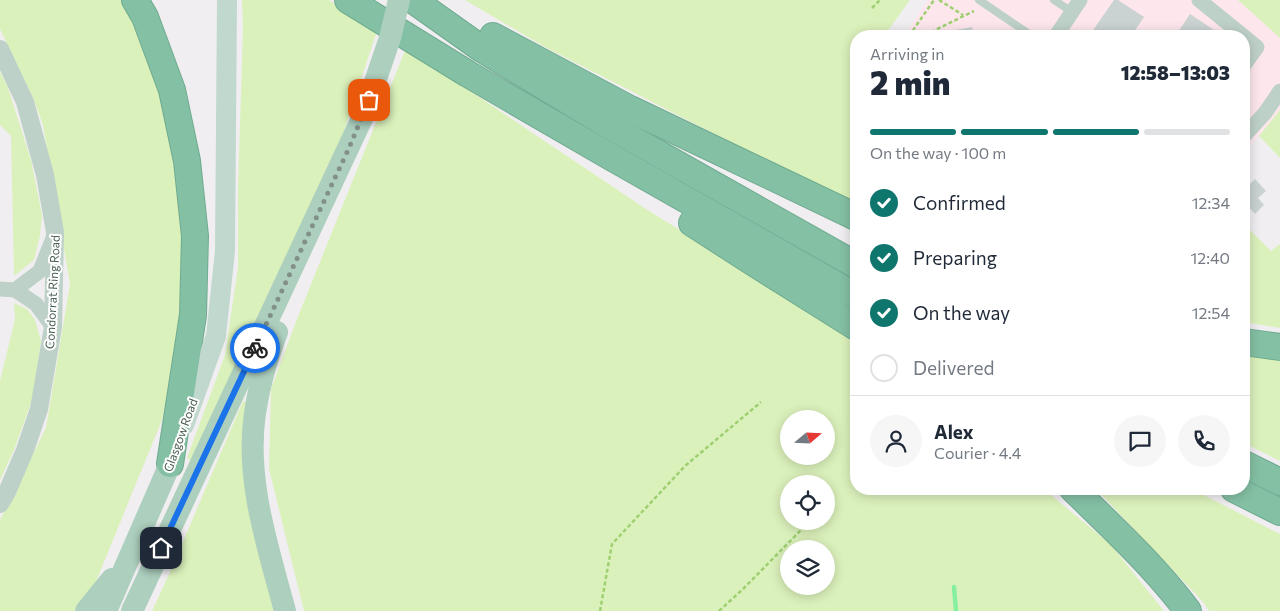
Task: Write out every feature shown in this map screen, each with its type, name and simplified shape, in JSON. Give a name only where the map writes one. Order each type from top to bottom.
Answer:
[{"type":"highway","points":[[135,0],[145,18],[172,90],[187,161],[195,236],[193,315],[170,464]]},
{"type":"highway","points":[[348,0],[468,74],[721,221],[850,293]]},
{"type":"highway","points":[[413,0],[482,49],[620,132],[850,262]]},
{"type":"highway","points":[[432,0],[497,39],[630,109],[850,214]]},
{"type":"highway","points":[[468,74],[751,261],[850,323]]},
{"type":"highway","points":[[1250,343],[1280,347]]},
{"type":"highway","points":[[1250,467],[1280,482]]},
{"type":"highway","points":[[1079,495],[1128,542],[1172,590],[1188,611]]},
{"type":"highway","points":[[1246,495],[1280,512]]},
{"type":"main road","name":"Glasgow Road","points":[[106,611],[170,464],[216,336],[225,251],[227,0]]},
{"type":"main road","points":[[132,611],[364,114],[390,38],[399,0]]},
{"type":"main road","points":[[285,611],[262,524],[256,493],[252,444],[254,414],[265,364],[323,204]]},
{"type":"main road","points":[[86,611],[130,557]]},
{"type":"street","points":[[1199,0],[1236,30]]},
{"type":"street","points":[[1060,30],[1076,6]]},
{"type":"street","points":[[1250,41],[1257,47],[1250,57]]},
{"type":"street","name":"Condorrat Ring Road","points":[[0,49],[25,102],[45,175],[55,232],[53,327],[39,409],[25,450],[0,504]]},
{"type":"street","points":[[1250,130],[1265,114],[1280,91]]},
{"type":"street","points":[[16,290],[40,271],[55,232]]},
{"type":"street","points":[[0,289],[16,290],[36,304],[53,327]]},
{"type":"lane","points":[[979,0],[1023,30]]},
{"type":"lane","points":[[1054,0],[1076,6]]},
{"type":"path","points":[[872,8],[880,0]]},
{"type":"path","points":[[913,30],[934,0]]},
{"type":"path","points":[[939,0],[964,15]]},
{"type":"path","points":[[935,30],[987,5]]},
{"type":"path","points":[[600,611],[612,544],[685,466],[761,402]]},
{"type":"path","points":[[719,611],[802,530]]},
{"type":"shaded area","points":[[928,0],[1238,0],[1280,37],[1280,110],[1250,147],[1250,30],[908,30]]},
{"type":"green space","points":[[0,0],[122,0],[146,44],[176,140],[184,214],[181,334],[162,420],[84,611],[0,611],[0,520],[46,428],[70,284],[43,125],[33,98],[0,29]]},
{"type":"green space","points":[[242,0],[329,0],[377,31],[337,152],[194,463],[187,458],[225,355],[238,267]]},
{"type":"green space","points":[[465,0],[910,0],[888,30],[850,30],[850,199],[795,175],[545,47]]},
{"type":"green space","points":[[1238,0],[1280,0],[1280,38]]},
{"type":"green space","points":[[406,48],[649,211],[850,334],[850,495],[1051,495],[1111,545],[1164,611],[304,611],[269,469],[271,389],[297,319]]},
{"type":"green space","points":[[0,72],[7,85],[31,160],[42,215],[40,236],[34,260],[14,276],[11,136],[0,125]]},
{"type":"green space","points":[[1280,110],[1280,158],[1259,136]]},
{"type":"green space","points":[[1250,230],[1271,251],[1280,244],[1280,328],[1250,323]]},
{"type":"green space","points":[[14,303],[27,309],[35,320],[41,341],[33,397],[14,450],[0,480],[0,381],[15,319]]},
{"type":"green space","points":[[1250,352],[1280,358],[1280,461],[1250,446]]},
{"type":"green space","points":[[243,401],[251,405],[283,611],[152,611],[170,572]]},
{"type":"green space","points":[[1102,495],[1204,495],[1280,534],[1280,611],[1209,611],[1204,603]]},
{"type":"building","points":[[1114,0],[1118,0],[1144,17],[1135,30],[1093,30]]},
{"type":"building","points":[[1190,14],[1214,30],[1179,30]]},
{"type":"building","points":[[972,27],[973,30],[956,30]]},
{"type":"building","points":[[1255,179],[1266,191],[1258,198],[1264,205],[1255,214],[1250,209],[1250,184]]},
{"type":"waterway","points":[[954,587],[956,611]]},
{"type":"way so far","points":[[255,348],[349,148],[369,100]]},
{"type":"route","points":[[161,548],[255,348]]}]
